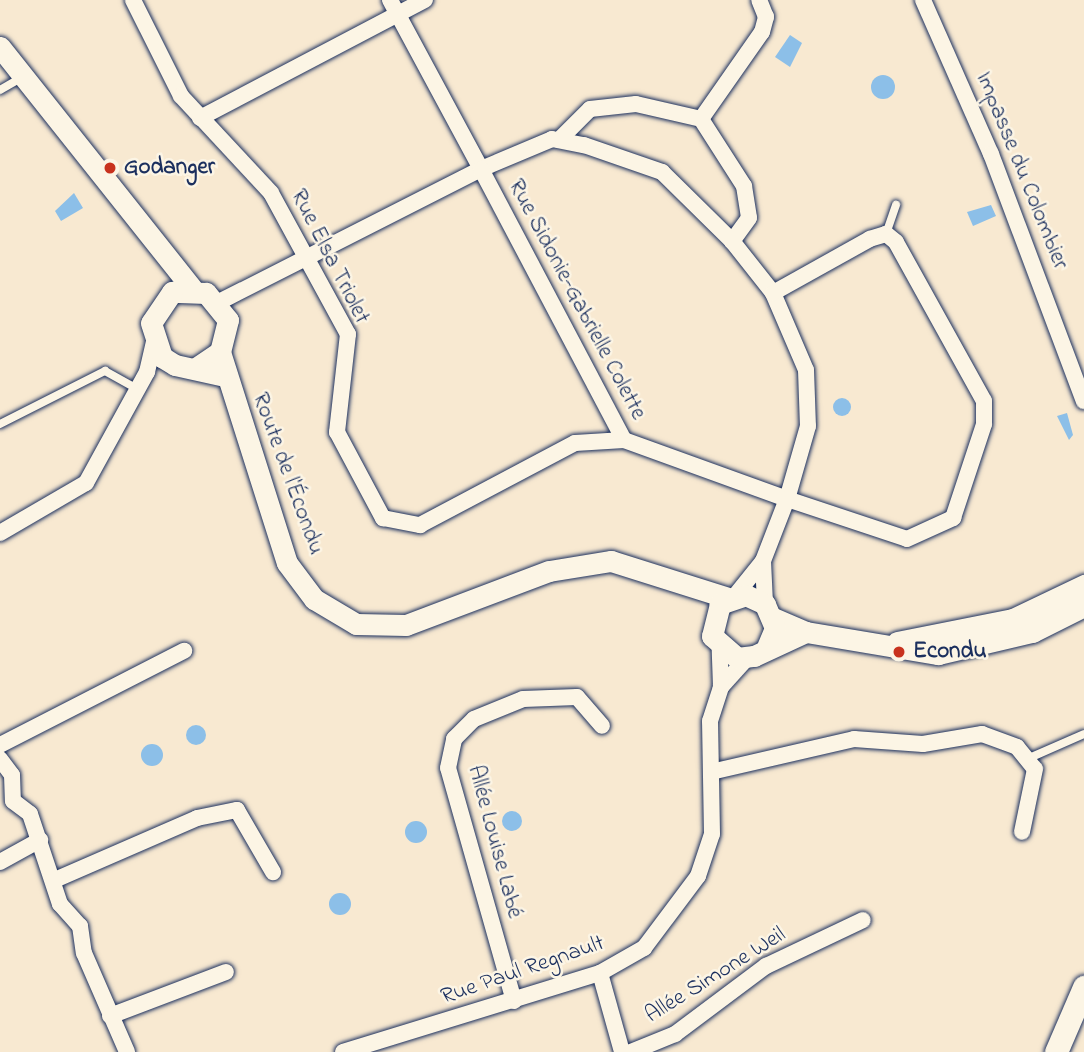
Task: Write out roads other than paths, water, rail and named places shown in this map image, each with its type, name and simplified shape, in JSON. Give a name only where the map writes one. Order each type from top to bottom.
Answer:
[{"type":"main road","points":[[1056,1052],[1084,987]]},
{"type":"street","name":"Rue Elsa Triolet","points":[[133,0],[181,96],[271,193],[348,334],[337,432],[383,518],[420,525],[575,443],[624,440]]},
{"type":"street","points":[[200,118],[394,7],[425,0]]},
{"type":"street","points":[[701,119],[762,32],[766,18],[759,0]]},
{"type":"street","name":"Impasse du Colombier","points":[[923,0],[991,154],[1084,401]]},
{"type":"street","points":[[394,7],[481,169],[559,140],[590,109],[636,104],[701,119],[744,186],[750,218],[732,241]]},
{"type":"street","points":[[0,47],[167,260],[182,290],[223,311]]},
{"type":"street","points":[[559,140],[662,172],[732,241],[773,293],[806,370],[808,426],[787,499],[763,561],[711,621]]},
{"type":"street","name":"Rue Sidonie-Gabrielle Colette","points":[[223,311],[244,294],[481,169],[624,440],[907,539],[953,518],[984,424],[984,401],[886,234]]},
{"type":"street","points":[[773,293],[886,234]]},
{"type":"street","points":[[0,533],[86,483],[148,372],[154,341],[156,308],[182,290]]},
{"type":"street","name":"Route de l'Écondu","points":[[223,311],[220,352],[225,376],[287,563],[314,599],[356,624],[406,625],[549,571],[611,561],[673,578],[695,592],[732,597],[769,611],[806,632],[864,644],[938,654],[1032,632],[1084,606]]},
{"type":"street","points":[[154,341],[186,366]]},
{"type":"street","points":[[148,372],[186,366],[220,352]]},
{"type":"street","name":"Route de l'Écondu","points":[[186,366],[225,376]]},
{"type":"street","points":[[763,561],[769,611],[767,647]]},
{"type":"street","name":"Route de l'Écondu","points":[[864,644],[972,630],[1084,585]]},
{"type":"street","points":[[695,592],[711,621],[720,649],[747,658],[806,632]]},
{"type":"street","name":"Rue Paul Regnault","points":[[343,1052],[600,973],[644,948],[698,876],[712,834],[710,721],[721,687],[720,649]]},
{"type":"street","points":[[0,746],[184,651]]},
{"type":"street","name":"Rue Paul Regnault","points":[[721,687],[747,658]]},
{"type":"street","name":"Allée Louise Labé","points":[[514,1001],[448,768],[454,739],[474,719],[523,699],[577,697],[602,726]]},
{"type":"street","points":[[711,772],[853,739],[923,744],[982,734],[1017,747],[1035,769],[1034,797],[1022,832]]},
{"type":"street","points":[[0,759],[12,775],[13,801],[30,814],[57,879],[60,904],[80,926],[110,1016],[127,1052]]},
{"type":"street","points":[[57,879],[197,818],[237,810],[272,872]]},
{"type":"street","points":[[0,862],[40,840]]},
{"type":"street","name":"Allée Simone Weil","points":[[631,1052],[675,1034],[766,966],[863,920]]},
{"type":"street","points":[[110,1016],[226,972]]},
{"type":"street","points":[[600,973],[622,1052]]},
{"type":"lane","points":[[0,90],[23,76]]},
{"type":"lane","points":[[886,234],[896,205]]},
{"type":"lane","points":[[0,424],[105,370],[138,389]]},
{"type":"lane","points":[[1027,759],[1084,734]]},
{"type":"water","points":[[790,35],[802,43],[790,67],[775,57]]},
{"type":"water","points":[[883,75],[891,79],[895,87],[891,95],[883,99],[875,95],[871,87],[875,79]]},
{"type":"water","points":[[74,193],[83,208],[61,221],[55,211]]},
{"type":"water","points":[[991,205],[996,216],[973,226],[967,212]]},
{"type":"water","points":[[842,398],[848,401],[851,407],[848,413],[842,416],[836,413],[833,407],[836,401]]},
{"type":"water","points":[[1067,413],[1073,435],[1069,440],[1057,416]]},
{"type":"water","points":[[196,725],[203,728],[206,735],[203,742],[196,745],[189,742],[186,735],[189,728]]},
{"type":"water","points":[[152,744],[160,747],[163,755],[160,763],[152,766],[144,763],[141,755],[144,747]]},
{"type":"water","points":[[512,811],[519,814],[522,821],[519,828],[512,831],[505,828],[502,821],[505,814]]},
{"type":"water","points":[[416,821],[424,824],[427,832],[424,840],[416,843],[408,840],[405,832],[408,824]]},
{"type":"water","points":[[340,893],[348,896],[351,904],[348,912],[340,915],[332,912],[329,904],[332,896]]},
{"type":"place","name":"Godanger","points":[[110,168]]},
{"type":"place","name":"Econdu","points":[[899,652]]}]
